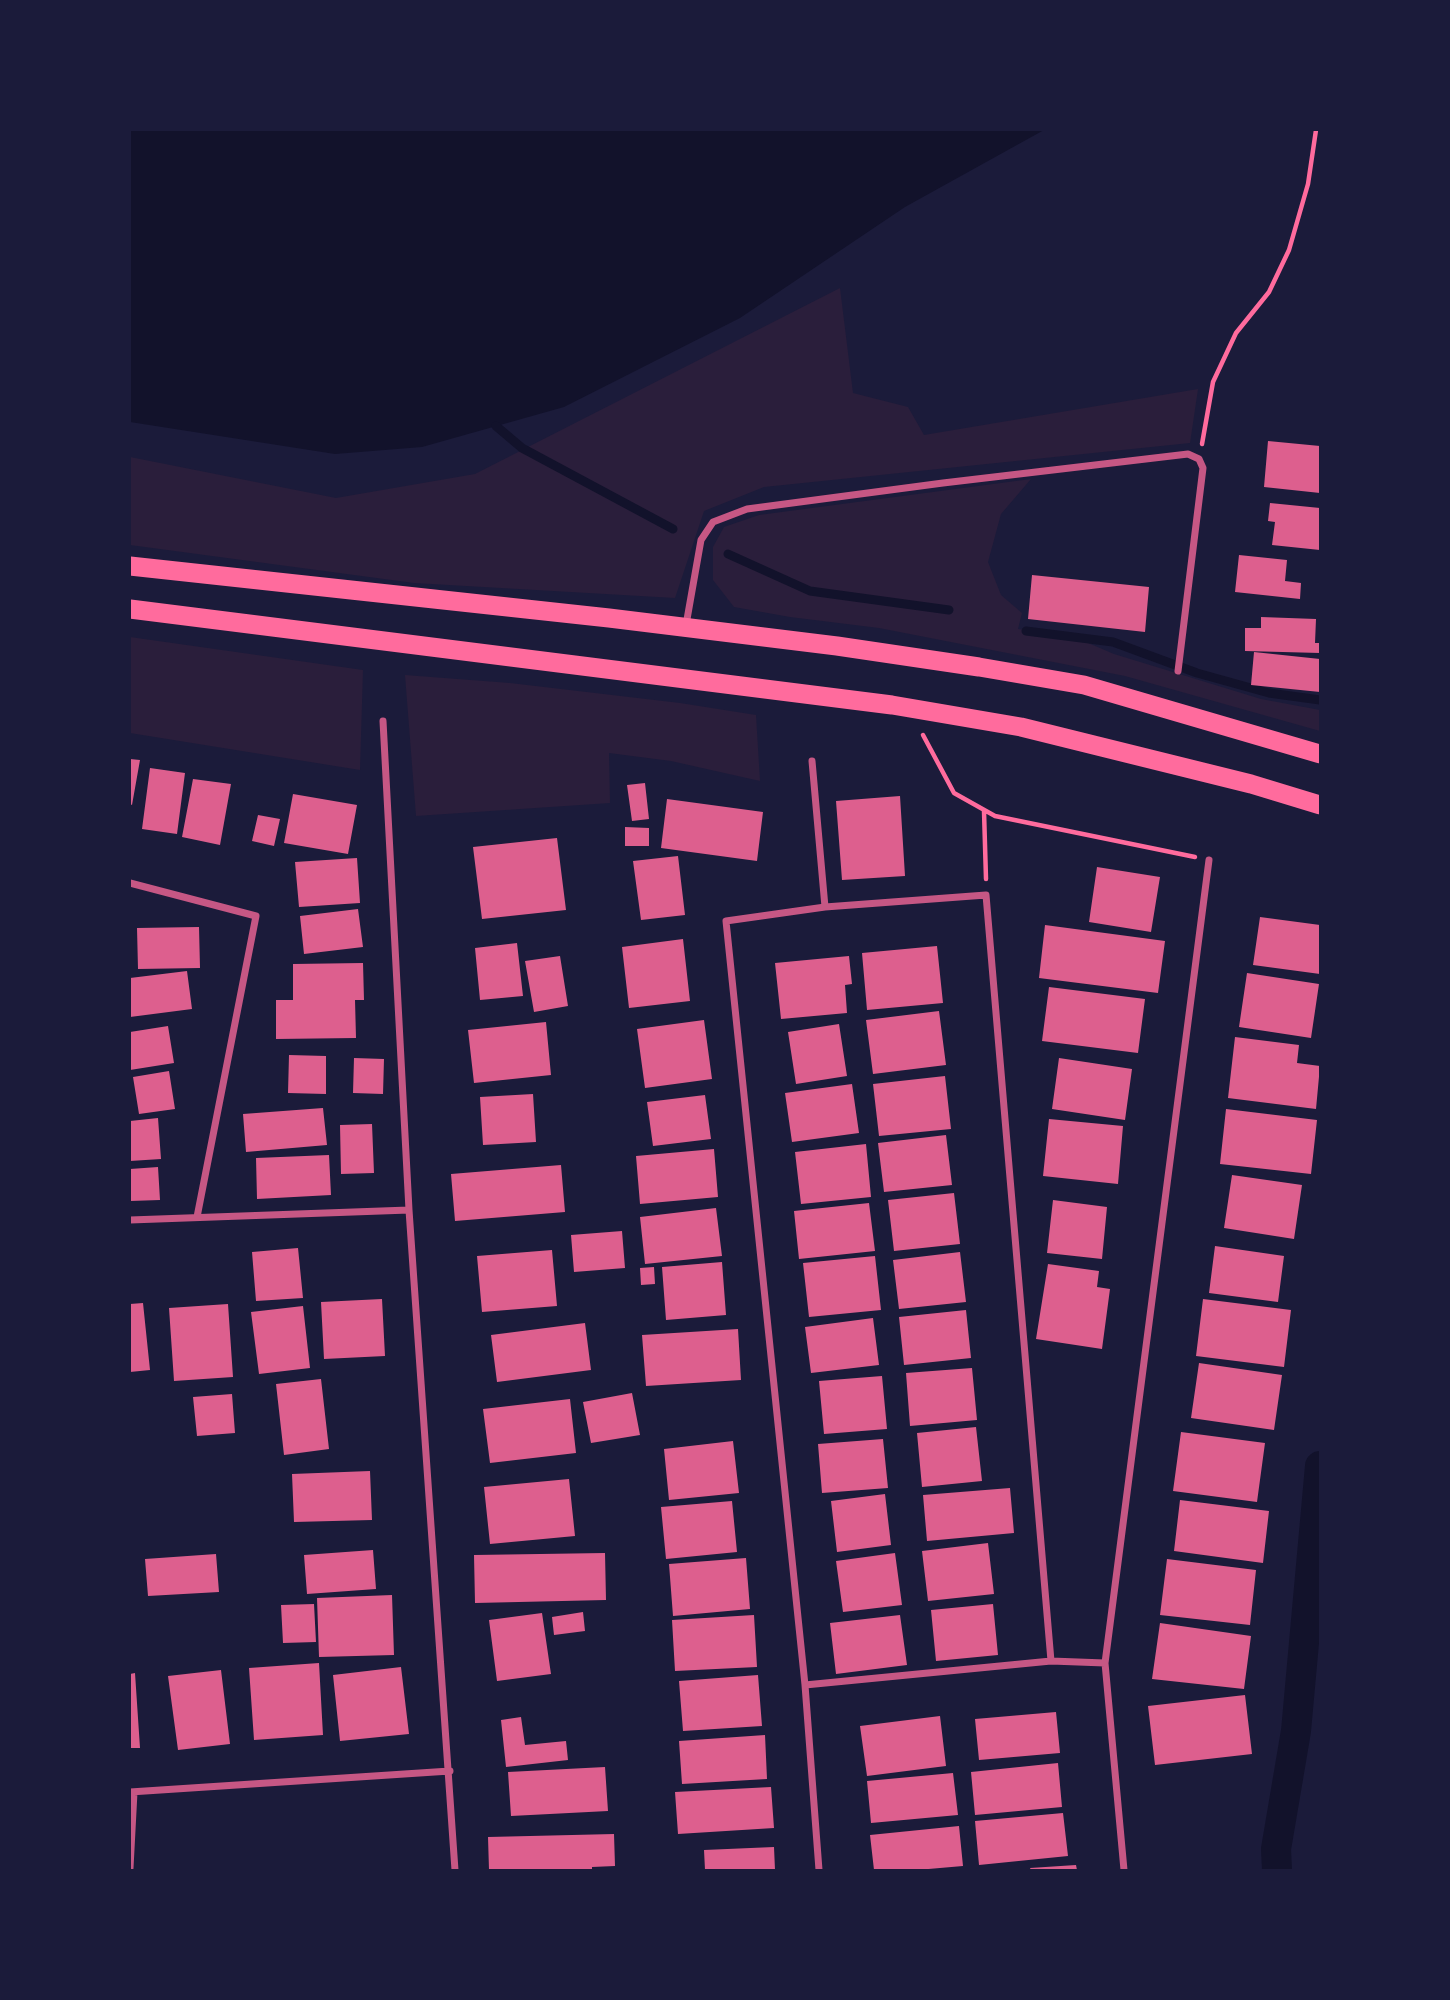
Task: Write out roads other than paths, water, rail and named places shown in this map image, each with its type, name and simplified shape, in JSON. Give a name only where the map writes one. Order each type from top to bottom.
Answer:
[{"type":"highway","points":[[130,566],[837,646],[1084,685],[1321,754]]},
{"type":"highway","points":[[130,609],[910,708],[1021,727],[1321,804]]},
{"type":"street","points":[[685,628],[701,540],[713,522],[747,509],[1188,454],[1199,459],[1203,468],[1178,671]]},
{"type":"street","points":[[383,721],[409,1210],[456,1871]]},
{"type":"street","points":[[813,761],[825,907]]},
{"type":"street","points":[[1124,1871],[1105,1663],[1209,860]]},
{"type":"street","points":[[130,883],[256,916],[197,1217]]},
{"type":"street","points":[[819,1871],[805,1685],[726,921],[825,907],[986,895],[1051,1661]]},
{"type":"street","points":[[130,1220],[409,1210]]},
{"type":"street","points":[[805,1685],[1051,1661],[1105,1663]]},
{"type":"street","points":[[130,1868],[132,1792],[450,1771]]},
{"type":"waterway","points":[[496,426],[522,448],[673,529]]},
{"type":"waterway","points":[[728,554],[810,591],[949,610]]},
{"type":"waterway","points":[[1026,631],[1113,642],[1197,673],[1269,693],[1320,700]]},
{"type":"waterway","points":[[1277,1870],[1276,1849],[1296,1731],[1320,1466]]}]
